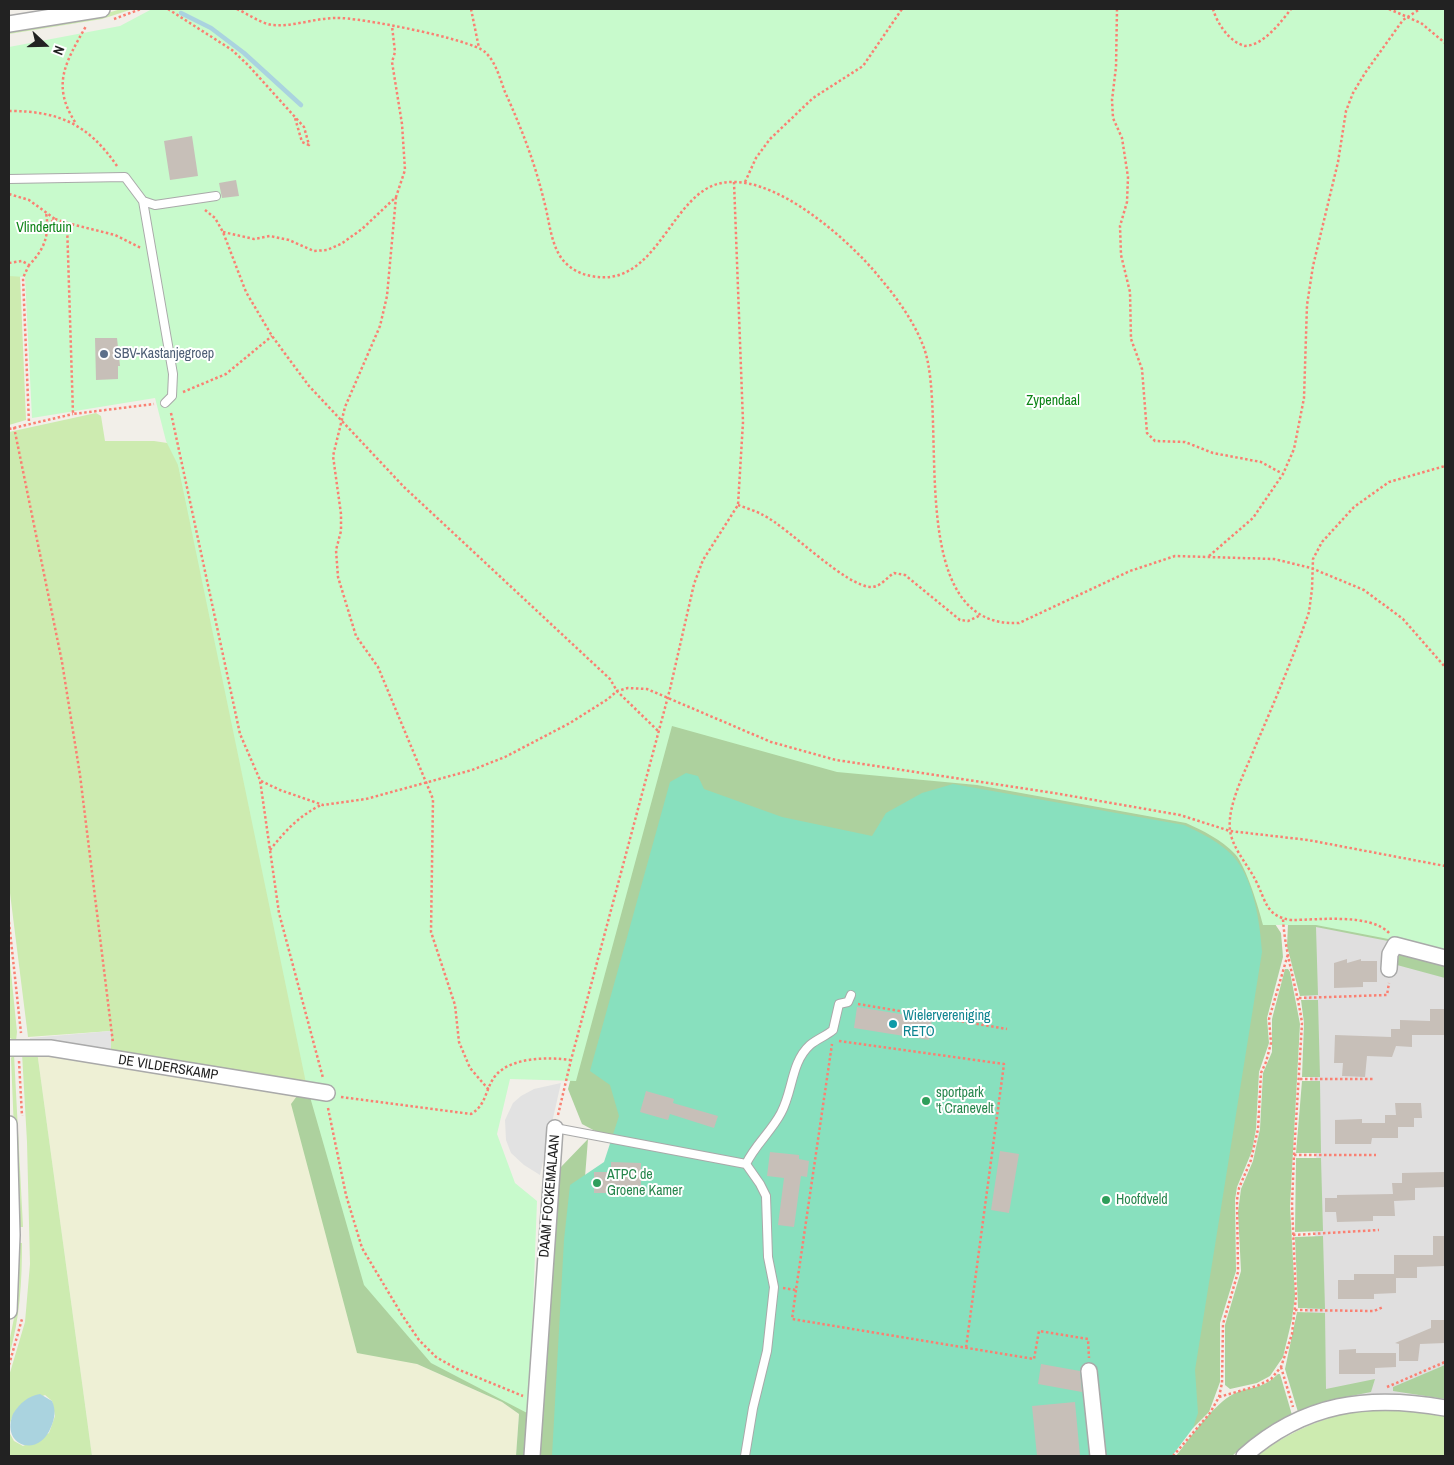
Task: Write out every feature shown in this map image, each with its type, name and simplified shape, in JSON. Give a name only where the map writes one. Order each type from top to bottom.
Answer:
[{"type":"street","points":[[9,24],[102,9]]},
{"type":"street","points":[[1389,969],[1390,954],[1395,945],[1445,958]]},
{"type":"street","name":"DE VILDERSKAMP","points":[[9,1048],[50,1048],[328,1093]]},
{"type":"street","points":[[9,1124],[12,1235],[9,1311]]},
{"type":"street","name":"DAAM FOCKEMALAAN","points":[[532,1456],[555,1128]]},
{"type":"street","points":[[1089,1371],[1098,1456]]},
{"type":"street","points":[[1244,1456],[1257,1445],[1299,1421],[1343,1406],[1376,1401],[1401,1401],[1445,1408]]},
{"type":"lane","points":[[9,179],[125,177],[143,201],[174,374],[172,396],[164,403]]},
{"type":"lane","points":[[143,201],[155,205],[216,196]]},
{"type":"lane","points":[[745,1456],[766,1351],[774,1287],[768,1257],[766,1196],[746,1164],[751,1152],[771,1130],[782,1111],[802,1054],[811,1044],[833,1030],[840,1004],[849,999]]},
{"type":"lane","name":"DAAM FOCKEMALAAN","points":[[555,1128],[746,1164]]},
{"type":"path","points":[[168,9],[232,50],[267,85],[294,118],[304,127],[309,145],[302,142],[294,118]]},
{"type":"path","points":[[237,9],[274,25],[325,18],[354,18],[479,48],[490,58],[519,119],[544,200],[554,244],[565,262],[582,274],[595,277],[624,273],[642,261],[659,244],[690,203],[703,191],[717,184],[746,182],[808,210],[844,239],[888,288],[925,349],[930,377],[941,540],[948,570],[958,594],[970,608],[981,615],[1001,623],[1019,623],[1130,571],[1175,556],[1274,559],[1311,568],[1345,581],[1383,603],[1404,619],[1445,667]]},
{"type":"path","points":[[471,9],[479,48]]},
{"type":"path","points":[[746,182],[756,158],[770,139],[813,98],[863,66],[902,9]]},
{"type":"path","points":[[1117,9],[1116,68],[1112,100],[1113,118],[1122,138],[1128,177],[1127,202],[1120,226],[1121,255],[1130,292],[1131,339],[1142,370],[1147,433],[1156,441],[1185,442],[1213,453],[1261,462],[1283,474]]},
{"type":"path","points":[[1213,9],[1215,18],[1226,32],[1234,40],[1245,46],[1256,43],[1264,38],[1291,9]]},
{"type":"path","points":[[1389,9],[1420,23],[1445,44]]},
{"type":"path","points":[[1209,556],[1253,518],[1283,474],[1300,427],[1307,370],[1307,305],[1318,237],[1338,162],[1346,111],[1353,92],[1365,73],[1404,20],[1420,9]]},
{"type":"path","points":[[75,123],[64,101],[63,74],[71,52],[87,25]]},
{"type":"path","points":[[392,26],[395,52],[392,62],[402,124],[405,170],[396,197],[387,296],[380,326],[351,390],[333,456],[341,514],[341,532],[336,550],[338,577],[356,636],[378,667],[433,799],[434,818],[430,867],[431,932],[455,1005],[458,1042],[470,1068],[489,1090]]},
{"type":"path","points":[[9,111],[48,113],[75,123],[90,134],[110,155],[125,177]]},
{"type":"path","points":[[555,1128],[571,1060],[667,698],[694,584],[703,560],[738,505],[743,422],[734,182]]},
{"type":"path","points":[[9,194],[29,200],[55,219],[115,235],[152,254]]},
{"type":"path","points":[[223,232],[254,239],[270,236],[289,240],[314,251],[327,250],[341,244],[362,229],[396,197]]},
{"type":"path","points":[[185,201],[209,212],[223,232],[246,292],[272,336],[309,386],[404,487],[610,679],[617,691],[658,731]]},
{"type":"path","points":[[29,423],[23,278],[29,265],[44,244],[48,224],[46,213]]},
{"type":"path","points":[[48,224],[55,219]]},
{"type":"path","points":[[67,222],[73,414]]},
{"type":"path","points":[[9,263],[22,261],[29,265]]},
{"type":"path","points":[[172,396],[226,374],[272,336]]},
{"type":"path","points":[[9,429],[73,414],[164,403],[170,407],[172,425],[240,734],[260,780],[279,912],[328,1093],[328,1109],[346,1195],[362,1248],[410,1327],[419,1340],[436,1357],[450,1365],[536,1402]]},
{"type":"path","points":[[14,427],[62,662],[77,756],[113,1030]]},
{"type":"path","points":[[1395,945],[1392,935],[1384,927],[1360,920],[1283,918],[1270,911],[1230,831],[1231,815],[1241,780],[1309,612],[1312,589],[1311,568],[1313,559],[1322,542],[1354,508],[1389,482],[1445,466]]},
{"type":"path","points":[[738,505],[764,515],[819,558],[863,585],[873,587],[883,583],[894,573],[906,575],[960,620],[968,621],[981,615]]},
{"type":"path","points":[[270,850],[284,831],[307,812],[323,805],[366,800],[426,781],[472,770],[505,756],[570,723],[608,700],[617,691],[628,688],[647,689],[771,742],[836,760],[1180,815],[1230,831],[1308,840],[1445,866]]},
{"type":"path","points":[[260,780],[280,790],[323,805]]},
{"type":"path","points":[[1220,1397],[1257,1386],[1270,1379],[1281,1367],[1292,1334],[1295,1310],[1294,1155],[1302,1023],[1283,918]]},
{"type":"path","points":[[1173,1456],[1210,1413],[1220,1397],[1223,1324],[1238,1272],[1237,1200],[1239,1188],[1251,1160],[1258,1129],[1261,1073],[1271,1043],[1269,1019],[1288,954]]},
{"type":"path","points":[[1299,998],[1387,995],[1391,974],[1389,969]]},
{"type":"path","points":[[849,999],[1007,1029]]},
{"type":"path","points":[[966,1348],[1004,1064],[831,1040],[833,1045],[792,1319],[966,1348],[1034,1359],[1039,1331],[1088,1339],[1089,1371]]},
{"type":"path","points":[[328,1093],[392,1105],[471,1114],[480,1109],[496,1076],[518,1064],[538,1057],[571,1060]]},
{"type":"path","points":[[1300,1079],[1373,1079]]},
{"type":"path","points":[[1294,1155],[1376,1155]]},
{"type":"path","points":[[1294,1235],[1379,1230]]},
{"type":"path","points":[[790,1289],[796,1290]]},
{"type":"path","points":[[1295,1310],[1374,1311],[1383,1307]]},
{"type":"path","points":[[1386,1387],[1445,1362]]},
{"type":"path","points":[[1281,1367],[1299,1421]]},
{"type":"shaded area","points":[[1315,925],[1388,940],[1383,949],[1382,971],[1397,962],[1445,976],[1445,1456],[1266,1456],[1307,1426],[1298,1399],[1319,1193],[1304,991]]},
{"type":"shaded area","points":[[111,1031],[111,1056],[29,1044],[30,1038]]},
{"type":"shaded area","points":[[561,1083],[540,1175],[524,1165],[511,1153],[506,1140],[505,1120],[513,1103],[521,1096],[534,1089]]},
{"type":"green space","points":[[121,9],[133,9],[102,19],[9,34],[9,30],[101,15]]},
{"type":"green space","name":"Zypendaal","points":[[152,9],[1445,9],[1445,950],[1316,925],[1263,925],[1248,878],[1235,854],[1218,840],[1186,823],[977,785],[837,772],[672,726],[576,1081],[510,1079],[497,1134],[515,1183],[537,1201],[529,1414],[431,1363],[364,1285],[306,1083],[178,465],[166,441],[155,398],[32,418],[25,277],[9,276],[9,47],[120,26]]},
{"type":"green space","points":[[9,182],[20,274],[26,420],[9,425]]},
{"type":"green space","points":[[96,413],[101,416],[105,441],[154,441],[174,444],[309,1080],[301,1086],[111,1052],[111,1031],[28,1037],[9,885],[9,432]]},
{"type":"green space","name":"sportpark 't Cranevelt","points":[[670,704],[1053,796],[1179,818],[1222,832],[1241,859],[1267,912],[1281,933],[1283,957],[1267,1018],[1269,1043],[1259,1072],[1256,1129],[1252,1151],[1237,1187],[1235,1200],[1236,1271],[1220,1323],[1220,1382],[1209,1412],[1193,1428],[1125,1438],[731,1155],[597,1132],[582,1124],[568,1089]]},
{"type":"green space","name":"sportpark 't Cranevelt","points":[[686,773],[698,776],[704,789],[782,817],[872,836],[886,813],[922,793],[953,784],[1184,825],[1216,842],[1233,856],[1246,877],[1255,902],[1262,952],[1195,1370],[1198,1413],[1193,1428],[1172,1456],[552,1456],[564,1240],[570,1185],[604,1162],[619,1116],[610,1085],[590,1071],[670,782]]},
{"type":"green space","points":[[1288,924],[1316,924],[1390,937],[1388,941],[1316,927],[1318,995],[1300,996],[1287,946]]},
{"type":"green space","points":[[9,952],[17,1032],[16,1041],[10,1038]]},
{"type":"green space","points":[[1400,953],[1445,963],[1445,978],[1397,965]]},
{"type":"green space","points":[[1285,969],[1288,969],[1290,972],[1300,1024],[1290,1206],[1295,1296],[1292,1319],[1283,1357],[1270,1376],[1257,1383],[1230,1389],[1225,1385],[1225,1325],[1241,1271],[1238,1212],[1241,1189],[1253,1161],[1260,1129],[1263,1073],[1272,1052],[1272,1019]]},
{"type":"green space","points":[[1301,1000],[1318,1000],[1320,1077],[1302,1077],[1304,1023]]},
{"type":"green space","points":[[37,1051],[300,1092],[417,1364],[502,1402],[519,1414],[516,1456],[92,1456]]},
{"type":"green space","points":[[37,1051],[92,1456],[9,1456],[9,1432],[14,1441],[23,1446],[49,1433],[55,1416],[52,1401],[45,1395],[22,1405],[14,1413],[9,1427],[9,1376],[25,1322],[30,1264],[27,1142],[22,1053]]},
{"type":"green space","points":[[14,1054],[23,1227],[18,1227],[11,1058]]},
{"type":"green space","points":[[1302,1081],[1320,1081],[1321,1153],[1296,1153]]},
{"type":"green space","points":[[300,1092],[319,1095],[530,1405],[526,1456],[516,1456],[519,1414],[502,1402],[417,1364],[357,1353],[291,1104]]},
{"type":"green space","points":[[588,1139],[563,1456],[537,1456],[557,1180],[560,1168]]},
{"type":"green space","points":[[1296,1158],[1321,1158],[1323,1231],[1295,1232]]},
{"type":"green space","points":[[1323,1236],[1325,1309],[1298,1308],[1295,1237]]},
{"type":"green space","points":[[18,1243],[22,1243],[21,1286],[16,1328],[9,1356],[9,1343],[15,1313]]},
{"type":"green space","points":[[1297,1312],[1325,1313],[1326,1389],[1375,1379],[1371,1392],[1326,1401],[1298,1412],[1285,1369]]},
{"type":"green space","points":[[1445,1365],[1445,1399],[1393,1391],[1393,1387]]},
{"type":"green space","points":[[1280,1374],[1292,1415],[1253,1438],[1232,1456],[1176,1456],[1201,1424],[1223,1401],[1242,1390],[1259,1386]]},
{"type":"green space","points":[[1374,1409],[1400,1409],[1445,1415],[1445,1456],[1257,1456],[1284,1438],[1312,1424],[1342,1414]]},
{"type":"water","points":[[40,1394],[52,1401],[54,1417],[52,1424],[45,1437],[38,1443],[23,1445],[16,1441],[12,1434],[10,1425],[13,1414],[25,1401],[32,1396]]},
{"type":"building","points":[[192,136],[198,176],[170,180],[164,141]]},
{"type":"building","points":[[236,180],[239,196],[222,198],[219,183]]},
{"type":"building","points":[[95,338],[117,338],[120,366],[118,366],[118,379],[96,380]]},
{"type":"building","points":[[1347,959],[1347,963],[1361,959],[1361,961],[1377,961],[1377,982],[1363,982],[1363,987],[1334,988],[1334,963]]},
{"type":"building","name":"Wielervereniging RETO","points":[[857,1007],[932,1019],[929,1040],[854,1028]]},
{"type":"building","points":[[1430,1009],[1445,1009],[1444,1035],[1412,1035],[1412,1047],[1396,1046],[1392,1057],[1367,1056],[1365,1077],[1342,1076],[1343,1063],[1334,1063],[1335,1035],[1391,1037],[1391,1029],[1400,1029],[1400,1020],[1430,1021]]},
{"type":"building","points":[[646,1091],[674,1099],[673,1103],[718,1116],[714,1128],[670,1114],[668,1120],[640,1112]]},
{"type":"building","points":[[1395,1103],[1421,1103],[1422,1118],[1414,1118],[1414,1127],[1398,1127],[1398,1138],[1372,1138],[1371,1144],[1335,1144],[1335,1120],[1362,1119],[1362,1123],[1385,1123],[1385,1115],[1396,1115]]},
{"type":"building","points":[[1000,1151],[1019,1154],[1009,1213],[991,1210]]},
{"type":"building","points":[[770,1152],[799,1155],[799,1159],[809,1161],[807,1177],[801,1176],[794,1227],[778,1225],[784,1178],[767,1176]]},
{"type":"building","points":[[611,1162],[641,1163],[641,1193],[594,1193],[594,1172],[611,1172]]},
{"type":"building","points":[[1445,1172],[1445,1187],[1415,1188],[1415,1200],[1394,1201],[1395,1216],[1373,1216],[1373,1221],[1337,1222],[1336,1212],[1325,1212],[1325,1198],[1337,1198],[1337,1195],[1393,1194],[1392,1183],[1402,1183],[1402,1173]]},
{"type":"building","points":[[1433,1236],[1445,1236],[1445,1266],[1417,1267],[1417,1278],[1396,1278],[1396,1293],[1374,1294],[1374,1299],[1338,1299],[1338,1280],[1354,1280],[1354,1274],[1394,1274],[1394,1255],[1433,1255]]},
{"type":"building","points":[[1431,1320],[1445,1320],[1445,1343],[1420,1344],[1418,1361],[1399,1361],[1399,1344],[1395,1343],[1431,1328]]},
{"type":"building","points":[[1356,1349],[1356,1353],[1396,1353],[1396,1367],[1375,1368],[1375,1374],[1339,1374],[1339,1350]]},
{"type":"building","points":[[1041,1364],[1080,1371],[1082,1392],[1038,1384]]},
{"type":"building","points":[[1075,1402],[1080,1456],[1037,1456],[1032,1406]]},
{"type":"waterway","points":[[181,13],[211,28],[244,53],[301,105]]},
{"type":"place","name":"SBV-Kastanjegroep","points":[[104,354]]},
{"type":"place","name":"Wielervereniging RETO","points":[[893,1024]]},
{"type":"place","name":"sportpark 't Cranevelt","points":[[926,1101]]},
{"type":"place","name":"ATPC de Groene Kamer","points":[[597,1183]]},
{"type":"place","name":"Hoofdveld","points":[[1106,1200]]},
{"type":"park label","name":"Vlindertuin","points":[[44,228]]}]
